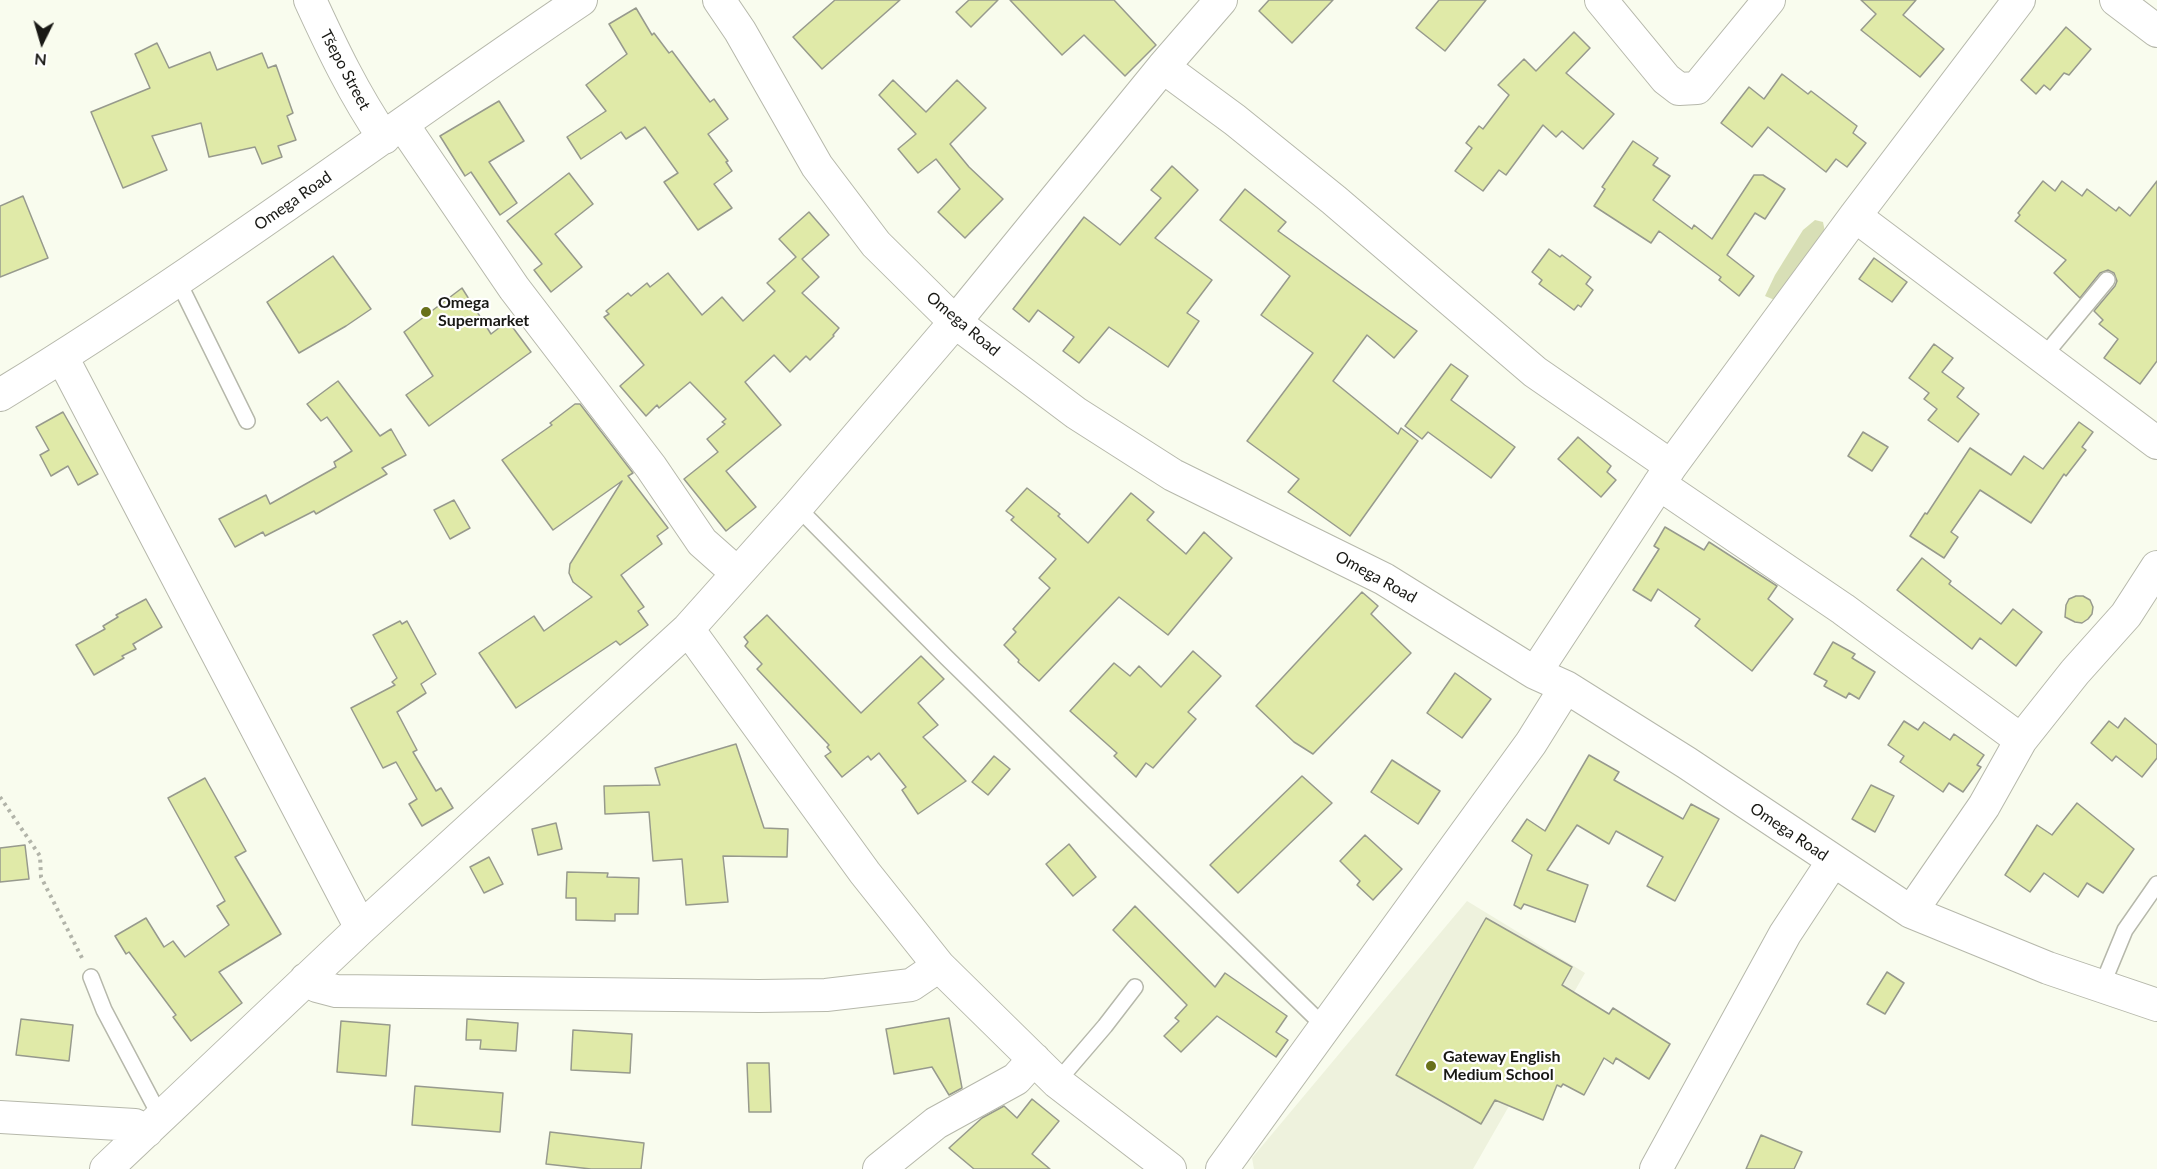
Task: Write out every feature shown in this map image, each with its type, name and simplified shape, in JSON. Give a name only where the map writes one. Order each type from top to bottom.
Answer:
[{"type":"street","name":"Tšepo Street","points":[[310,0],[335,57],[362,106],[394,131],[651,467],[702,542],[736,573]]},
{"type":"street","name":"Omega Road","points":[[0,395],[178,281],[581,0]]},
{"type":"street","name":"Omega Road","points":[[719,0],[740,31],[817,166],[876,244],[955,322],[1076,413],[1173,475],[1384,579],[1535,673],[1566,687],[1687,763],[1911,912],[1992,947],[2101,988],[2157,1005]]},
{"type":"street","points":[[106,1169],[306,979],[688,629],[797,507],[955,322],[1163,66],[1221,0]]},
{"type":"street","points":[[1601,0],[1666,79],[1679,89],[1698,88],[1769,0]]},
{"type":"street","points":[[1535,673],[1665,475],[1855,216],[2019,0]]},
{"type":"street","points":[[2116,0],[2157,31]]},
{"type":"street","points":[[1163,66],[1235,120],[1334,200],[1535,372],[1665,475],[2021,740]]},
{"type":"street","points":[[1855,216],[2157,443]]},
{"type":"street","points":[[62,357],[361,928]]},
{"type":"street","points":[[1911,912],[1984,806],[2021,740],[2126,615],[2157,567]]},
{"type":"street","points":[[688,629],[865,873],[939,966],[1057,1082],[1170,1169]]},
{"type":"street","points":[[1222,1169],[1532,743],[1566,687]]},
{"type":"street","points":[[1656,1169],[1785,934],[1833,861]]},
{"type":"street","points":[[306,979],[317,986],[336,991],[815,995],[911,985],[939,966]]},
{"type":"street","points":[[879,1169],[936,1124],[1016,1079],[1034,1059]]},
{"type":"street","points":[[0,1117],[135,1125],[154,1123]]},
{"type":"lane","points":[[2043,357],[2107,280]]},
{"type":"lane","points":[[178,281],[247,421]]},
{"type":"lane","points":[[797,507],[947,658],[1325,1027]]},
{"type":"lane","points":[[2101,988],[2125,930],[2157,884]]},
{"type":"lane","points":[[91,978],[154,1123]]},
{"type":"lane","points":[[1057,1082],[1135,987]]},
{"type":"path","points":[[0,797],[40,856],[41,877],[91,978]]},
{"type":"shaded area","name":"Gateway English Medium School","points":[[1467,901],[1585,973],[1473,1169],[1254,1169],[1252,1158]]},
{"type":"green space","points":[[1815,220],[1823,222],[1825,232],[1777,301],[1765,296],[1775,275],[1803,230]]},
{"type":"building","points":[[835,0],[900,0],[822,69],[793,37]]},
{"type":"building","points":[[969,0],[998,0],[971,27],[956,12]]},
{"type":"building","points":[[1010,0],[1114,0],[1156,45],[1125,76],[1084,35],[1062,55]]},
{"type":"building","points":[[1269,0],[1333,0],[1292,43],[1259,11]]},
{"type":"building","points":[[1439,0],[1486,0],[1445,51],[1416,28]]},
{"type":"building","points":[[1861,0],[1916,0],[1903,15],[1944,49],[1920,77],[1861,30],[1876,14]]},
{"type":"building","points":[[636,8],[652,35],[654,33],[669,53],[672,51],[710,102],[714,99],[728,119],[708,134],[728,161],[726,162],[732,171],[714,184],[732,208],[698,230],[664,182],[678,173],[645,127],[626,139],[621,132],[581,159],[567,137],[606,111],[586,85],[627,54],[609,24]]},
{"type":"building","points":[[2066,27],[2091,49],[2069,75],[2064,73],[2050,90],[2044,85],[2036,94],[2021,80]]},
{"type":"building","points":[[1574,32],[1590,48],[1566,73],[1614,114],[1583,149],[1562,131],[1556,137],[1543,125],[1506,175],[1499,170],[1483,191],[1455,171],[1472,148],[1466,143],[1479,126],[1483,129],[1509,95],[1498,85],[1524,59],[1536,71]]},
{"type":"building","points":[[157,43],[169,68],[210,52],[217,70],[262,53],[268,68],[276,65],[293,113],[287,116],[296,140],[278,146],[282,157],[262,164],[255,147],[209,157],[201,123],[152,136],[167,170],[123,188],[91,112],[150,88],[135,54]]},
{"type":"building","points":[[1782,74],[1808,94],[1811,91],[1857,126],[1853,133],[1866,143],[1847,167],[1836,159],[1826,172],[1768,127],[1752,147],[1721,123],[1749,87],[1764,99]]},
{"type":"building","points":[[893,80],[926,112],[957,80],[986,108],[950,144],[969,167],[1003,199],[965,238],[938,212],[960,189],[936,159],[918,173],[898,149],[916,134],[879,95]]},
{"type":"building","points":[[499,101],[524,141],[489,162],[517,203],[500,215],[471,172],[465,176],[440,136]]},
{"type":"building","points":[[1633,141],[1658,158],[1653,165],[1670,176],[1653,200],[1692,229],[1694,225],[1712,239],[1754,175],[1763,175],[1785,189],[1765,219],[1755,213],[1727,255],[1754,276],[1739,296],[1719,280],[1721,277],[1659,231],[1651,243],[1594,206],[1605,189],[1602,187]]},
{"type":"building","points":[[1172,166],[1198,190],[1155,238],[1212,280],[1187,313],[1199,321],[1168,367],[1109,327],[1079,363],[1063,351],[1074,337],[1038,310],[1029,322],[1013,309],[1084,217],[1120,245],[1161,198],[1151,190]]},
{"type":"building","points":[[569,173],[593,204],[555,234],[582,267],[551,292],[534,270],[542,264],[507,221]]},
{"type":"building","points":[[2043,181],[2055,191],[2062,181],[2082,196],[2087,189],[2116,211],[2119,207],[2130,216],[2157,181],[2157,361],[2140,384],[2104,358],[2118,339],[2099,324],[2103,320],[2094,311],[2115,286],[2117,281],[2114,273],[2108,270],[2100,273],[2080,298],[2054,273],[2066,260],[2015,221],[2020,215],[2018,213]]},
{"type":"building","points":[[1245,189],[1286,222],[1278,231],[1417,331],[1394,358],[1367,335],[1333,381],[1398,434],[1401,428],[1418,441],[1350,536],[1288,492],[1299,479],[1247,441],[1313,353],[1261,315],[1290,276],[1220,220]]},
{"type":"building","points":[[23,196],[48,258],[0,277],[0,206]]},
{"type":"building","points":[[809,212],[829,235],[802,259],[819,277],[802,293],[839,328],[810,360],[806,356],[790,372],[774,355],[745,382],[781,425],[726,471],[756,507],[726,531],[684,479],[718,452],[707,439],[725,424],[722,422],[726,419],[690,382],[659,408],[657,405],[646,416],[620,386],[644,365],[604,317],[609,314],[606,311],[628,293],[631,296],[647,283],[650,287],[668,273],[702,315],[722,297],[743,321],[775,291],[767,283],[796,257],[779,239]]},
{"type":"building","points":[[1549,249],[1560,257],[1562,255],[1591,277],[1586,284],[1593,290],[1581,307],[1578,305],[1574,310],[1539,284],[1542,280],[1532,272]]},
{"type":"building","points":[[333,256],[371,309],[299,353],[267,302]]},
{"type":"building","points":[[1874,258],[1907,282],[1892,302],[1859,279]]},
{"type":"building","points":[[462,288],[491,334],[508,321],[531,352],[429,426],[406,395],[433,376],[404,332]]},
{"type":"building","points":[[1934,344],[1953,358],[1942,372],[1964,388],[1957,397],[1979,414],[1958,442],[1928,420],[1937,409],[1924,399],[1929,393],[1909,378]]},
{"type":"building","points":[[1451,364],[1468,376],[1451,400],[1515,447],[1491,478],[1428,432],[1422,439],[1405,426]]},
{"type":"building","points":[[338,381],[380,436],[391,429],[406,455],[382,468],[387,474],[316,514],[314,511],[265,536],[263,532],[235,547],[219,519],[266,495],[270,504],[336,467],[334,462],[352,451],[327,417],[321,421],[307,404]]},
{"type":"building","points":[[575,404],[580,404],[633,473],[628,476],[668,528],[657,536],[662,544],[621,575],[644,607],[638,611],[648,625],[620,645],[616,641],[516,708],[479,653],[534,616],[544,631],[592,597],[573,582],[569,573],[570,564],[622,481],[553,530],[502,460],[552,425],[550,423]]},
{"type":"building","points":[[63,412],[98,474],[78,485],[68,466],[51,476],[40,455],[49,450],[36,427]]},
{"type":"building","points":[[2079,422],[2093,432],[2082,447],[2086,450],[2066,476],[2064,474],[2031,523],[1980,490],[1951,532],[1958,537],[1944,558],[1910,536],[1970,448],[2011,475],[2024,456],[2043,469]]},
{"type":"building","points":[[1863,432],[1888,447],[1872,471],[1848,456]]},
{"type":"building","points":[[1578,437],[1611,466],[1607,472],[1616,480],[1601,497],[1558,459]]},
{"type":"building","points":[[1027,488],[1060,514],[1058,516],[1088,543],[1131,493],[1154,512],[1147,520],[1186,554],[1204,532],[1232,558],[1168,635],[1119,597],[1039,681],[1018,662],[1019,660],[1004,645],[1016,632],[1013,629],[1050,588],[1039,578],[1056,559],[1011,520],[1014,517],[1006,511]]},
{"type":"building","points":[[454,500],[470,528],[450,539],[434,510]]},
{"type":"building","points":[[1665,527],[1704,550],[1709,542],[1777,586],[1768,599],[1793,619],[1752,671],[1695,626],[1700,619],[1658,589],[1651,601],[1633,590],[1659,549],[1654,546]]},
{"type":"building","points":[[1922,558],[1951,581],[1949,584],[2001,624],[2013,609],[2042,632],[2016,666],[1980,638],[1972,649],[1897,590]]},
{"type":"building","points":[[1362,592],[1378,606],[1371,614],[1411,653],[1313,754],[1294,742],[1256,706]]},
{"type":"building","points":[[2083,596],[2090,600],[2093,607],[2092,614],[2082,623],[2065,617],[2069,599]]},
{"type":"building","points":[[146,599],[162,627],[133,644],[136,649],[122,656],[124,658],[94,675],[76,645],[105,629],[103,626],[118,617],[116,615]]},
{"type":"building","points":[[767,615],[861,713],[921,656],[944,679],[918,703],[938,725],[923,737],[966,781],[918,814],[902,790],[906,787],[879,753],[871,760],[868,756],[842,777],[825,756],[831,752],[827,747],[829,745],[757,669],[762,664],[745,646],[748,642],[744,637]]},
{"type":"building","points":[[400,621],[402,624],[407,621],[436,674],[421,684],[426,693],[397,712],[417,750],[413,752],[436,791],[441,788],[453,808],[422,826],[409,804],[417,799],[396,762],[383,768],[351,708],[395,685],[392,682],[397,678],[373,635]]},
{"type":"building","points":[[1833,642],[1855,654],[1852,658],[1875,672],[1859,699],[1849,693],[1846,698],[1824,686],[1827,681],[1814,674]]},
{"type":"building","points":[[1193,651],[1221,676],[1188,712],[1196,719],[1153,768],[1146,763],[1136,777],[1114,756],[1117,753],[1070,711],[1114,663],[1130,676],[1139,666],[1161,687]]},
{"type":"building","points":[[1455,673],[1491,699],[1462,738],[1427,713]]},
{"type":"building","points":[[2125,718],[2157,745],[2157,758],[2142,777],[2116,756],[2112,761],[2091,743],[2109,721],[2118,728]]},
{"type":"building","points":[[1904,721],[1918,730],[1924,722],[1950,740],[1954,734],[1984,755],[1977,765],[1981,767],[1963,792],[1949,783],[1943,792],[1900,762],[1904,756],[1888,745]]},
{"type":"building","points":[[736,744],[764,828],[788,829],[787,857],[723,856],[728,902],[686,905],[682,859],[653,861],[649,812],[605,814],[604,786],[660,785],[655,768]]},
{"type":"building","points":[[1589,755],[1619,772],[1614,780],[1683,819],[1691,804],[1719,819],[1675,901],[1647,886],[1663,857],[1616,831],[1609,844],[1577,825],[1547,870],[1588,885],[1575,922],[1524,904],[1521,909],[1514,905],[1532,855],[1512,841],[1527,819],[1545,831]]},
{"type":"building","points":[[994,756],[1010,769],[988,795],[972,782]]},
{"type":"building","points":[[1392,760],[1440,791],[1418,824],[1371,792]]},
{"type":"building","points":[[1302,776],[1332,803],[1238,893],[1210,865]]},
{"type":"building","points":[[205,778],[246,851],[235,857],[281,934],[219,972],[242,1003],[191,1041],[173,1017],[176,1015],[129,952],[126,954],[115,936],[146,918],[164,947],[173,941],[185,957],[229,925],[217,906],[225,901],[168,798]]},
{"type":"building","points":[[1871,785],[1894,796],[1875,832],[1852,819]]},
{"type":"building","points":[[2077,803],[2134,849],[2103,893],[2087,883],[2078,897],[2044,873],[2030,892],[2005,875],[2037,825],[2052,835]]},
{"type":"building","points":[[556,823],[562,849],[538,855],[532,829]]},
{"type":"building","points":[[1365,835],[1402,869],[1373,900],[1357,885],[1360,881],[1340,861]]},
{"type":"building","points":[[1069,844],[1096,877],[1073,896],[1046,864]]},
{"type":"building","points":[[25,845],[29,879],[0,882],[0,848]]},
{"type":"building","points":[[489,857],[503,884],[484,893],[470,867]]},
{"type":"building","points":[[567,872],[608,873],[607,877],[639,878],[638,914],[615,914],[615,921],[576,920],[576,898],[566,898]]},
{"type":"building","points":[[1135,906],[1215,987],[1225,973],[1287,1016],[1276,1032],[1288,1040],[1276,1057],[1217,1016],[1181,1052],[1164,1036],[1179,1021],[1175,1018],[1187,1005],[1113,930]]},
{"type":"building","points":[[1486,918],[1572,967],[1562,985],[1609,1014],[1613,1008],[1670,1044],[1649,1079],[1616,1058],[1613,1064],[1604,1058],[1584,1095],[1563,1084],[1561,1087],[1557,1085],[1543,1120],[1495,1100],[1481,1124],[1396,1075]]},
{"type":"building","points":[[1887,972],[1904,983],[1885,1014],[1867,1004]]},
{"type":"building","points":[[949,1018],[962,1088],[949,1095],[932,1067],[894,1074],[886,1029]]},
{"type":"building","points":[[21,1019],[73,1025],[69,1061],[16,1055]]},
{"type":"building","points":[[467,1019],[518,1023],[516,1051],[480,1049],[481,1040],[466,1040]]},
{"type":"building","points":[[341,1021],[390,1025],[386,1076],[337,1072]]},
{"type":"building","points":[[573,1030],[632,1034],[630,1073],[571,1070]]},
{"type":"building","points":[[747,1063],[769,1063],[771,1112],[749,1112]]},
{"type":"building","points":[[415,1086],[503,1093],[500,1132],[412,1125]]},
{"type":"building","points":[[1032,1099],[1059,1121],[1032,1154],[1050,1169],[974,1169],[949,1148],[982,1118],[1004,1106],[1017,1118]]},
{"type":"building","points":[[550,1132],[644,1143],[641,1169],[591,1169],[546,1164]]},
{"type":"building","points":[[1761,1135],[1802,1152],[1794,1169],[1746,1169]]},
{"type":"place","name":"Omega Supermarket","points":[[426,312]]},
{"type":"place","name":"Gateway English Medium School","points":[[1431,1066]]}]
